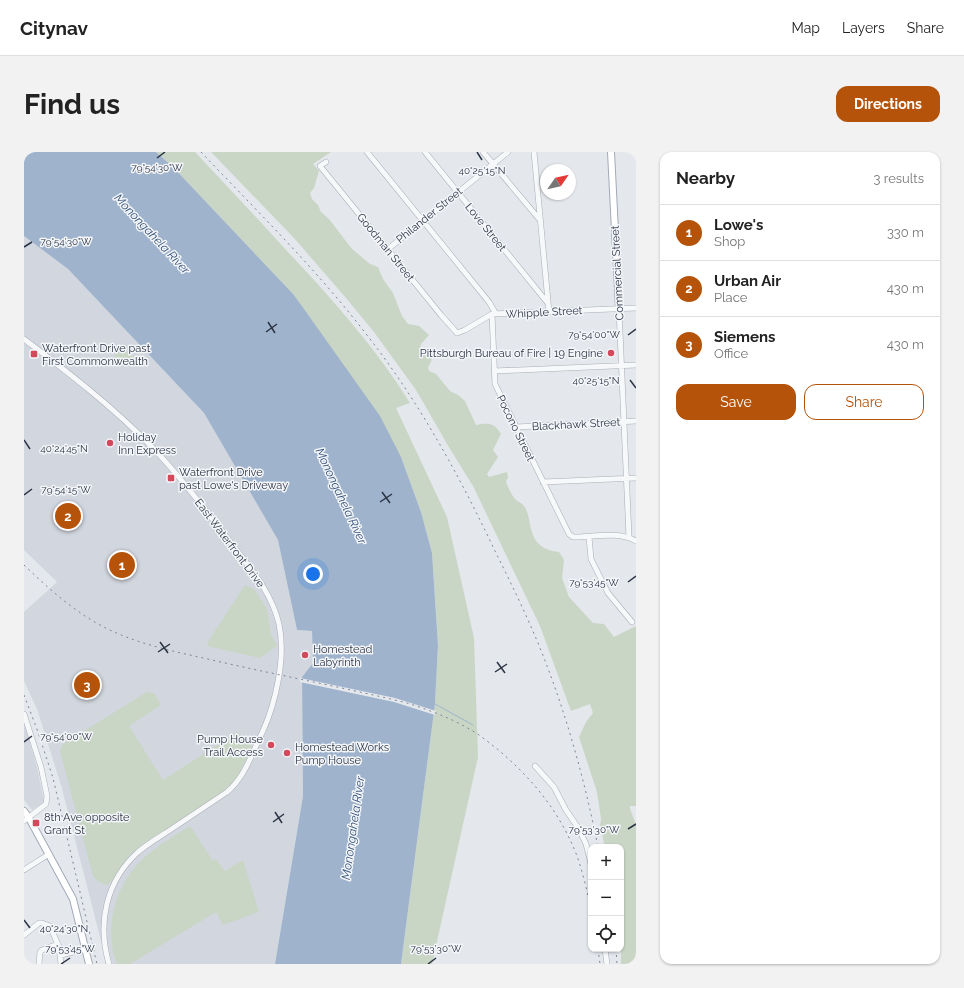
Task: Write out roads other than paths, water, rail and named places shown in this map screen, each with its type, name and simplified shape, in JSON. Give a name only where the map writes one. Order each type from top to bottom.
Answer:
[{"type":"main road","name":"Commercial Street","points":[[611,152],[619,309]]},
{"type":"main road","points":[[24,811],[26,819],[49,854],[73,898],[89,964]]},
{"type":"street","name":"Pocono Street","points":[[367,152],[490,302],[494,314],[495,384],[542,482],[569,534],[573,537],[589,537]]},
{"type":"street","name":"Love Street","points":[[426,152],[547,302]]},
{"type":"street","points":[[483,152],[540,221]]},
{"type":"street","name":"Philander Street","points":[[388,249],[508,152]]},
{"type":"street","points":[[534,152],[549,312]]},
{"type":"street","name":"Goodman Street","points":[[326,162],[320,166],[457,333]]},
{"type":"street","name":"Whipple Street","points":[[457,333],[494,314],[636,308]]},
{"type":"street","name":"Commercial Street","points":[[619,309],[629,537]]},
{"type":"street","name":"East Waterfront Drive","points":[[24,339],[94,393],[153,448],[176,474],[262,584],[274,608],[280,634],[280,666],[271,713],[238,780],[227,792],[139,851],[126,864],[116,880],[107,900],[103,926],[104,944],[109,964]]},
{"type":"street","points":[[494,371],[636,365]]},
{"type":"street","name":"Blackhawk Street","points":[[516,427],[636,421]]},
{"type":"street","points":[[542,482],[636,478]]},
{"type":"street","points":[[632,622],[608,593],[591,560],[589,537],[616,535],[629,537],[636,541]]},
{"type":"street","points":[[24,714],[41,767],[47,796],[46,804],[26,819]]},
{"type":"street","points":[[535,766],[554,787],[566,810],[579,828],[588,852]]},
{"type":"street","points":[[24,870],[49,854]]},
{"type":"street","points":[[24,935],[39,923],[50,926],[58,944],[61,955],[61,964]]},
{"type":"street","points":[[39,964],[40,952],[58,944]]},
{"type":"street","points":[[61,955],[85,949]]},
{"type":"street","points":[[605,952],[607,964]]},
{"type":"water","name":"Monongahela River","points":[[24,152],[156,152],[173,167],[294,295],[380,416],[401,457],[421,512],[432,553],[438,645],[435,704],[401,964],[275,964],[303,796],[302,677],[313,663],[312,631],[297,630],[278,540],[204,413],[68,269],[24,236]]},
{"type":"waterway","points":[[435,704],[473,725]]},
{"type":"railway","points":[[201,152],[325,284],[383,356],[419,409],[481,522],[538,643],[557,693],[573,744],[587,795],[597,844]]},
{"type":"railway","points":[[24,565],[69,605],[89,619],[113,632],[154,646],[407,703],[448,718],[481,736],[521,771],[544,797],[553,810],[577,856],[588,896]]},
{"type":"railway","points":[[24,695],[53,778],[97,964]]},
{"type":"railway","points":[[598,952],[600,964]]},
{"type":"railway","points":[[616,952],[617,964]]},
{"type":"place","name":"Pittsburgh Bureau of Fire | 19 Engine","points":[[611,353]]},
{"type":"place","name":"Waterfront Drive past First Commonwealth","points":[[34,354]]},
{"type":"place","name":"Holiday Inn Express","points":[[110,443]]},
{"type":"place","name":"Waterfront Drive past Lowe's Driveway","points":[[171,478]]},
{"type":"place","name":"Urban Air","points":[[68,516]]},
{"type":"place","name":"Lowe's","points":[[122,565]]},
{"type":"place","name":"Homestead Labyrinth","points":[[305,655]]},
{"type":"place","name":"Siemens","points":[[87,685]]},
{"type":"place","name":"Pump House Trail Access","points":[[271,745]]},
{"type":"place","name":"Homestead Works Pump House","points":[[287,753]]},
{"type":"place","name":"8th Ave opposite Grant St","points":[[36,823]]}]
